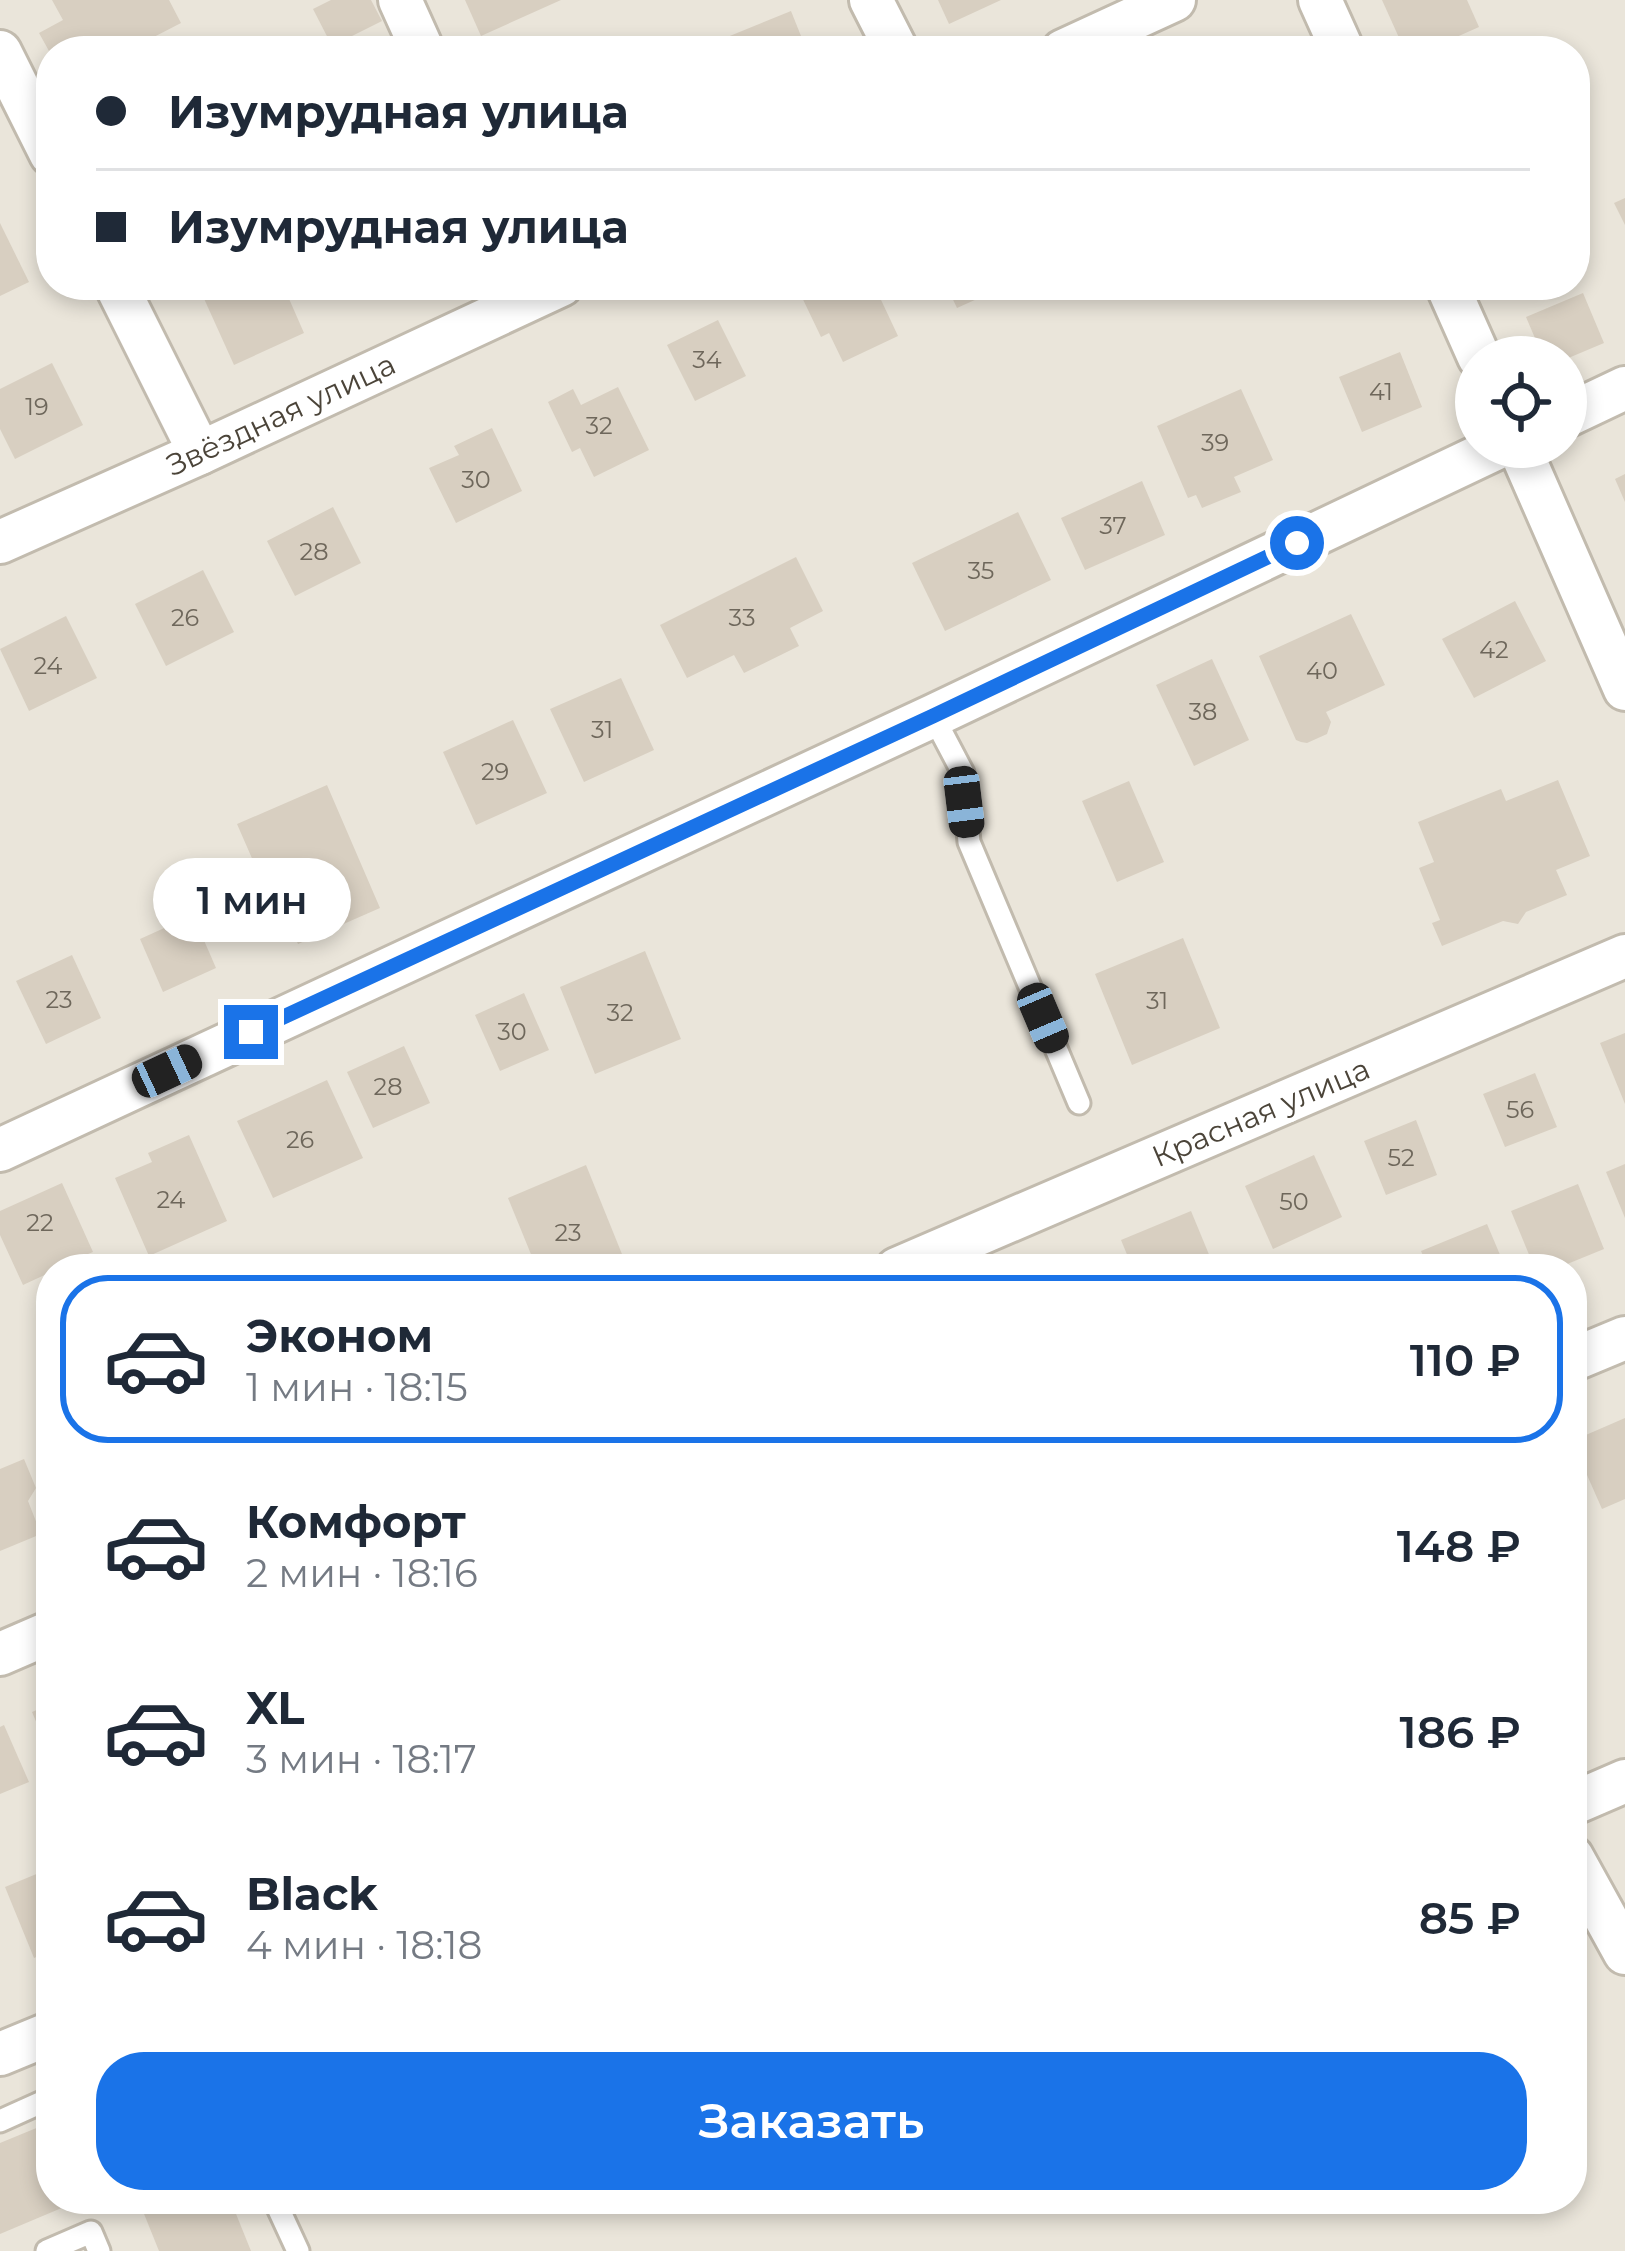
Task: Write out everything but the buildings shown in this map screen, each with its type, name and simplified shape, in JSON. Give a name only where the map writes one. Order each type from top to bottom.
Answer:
[{"type":"street","points":[[400,0],[416,36]]},
{"type":"street","points":[[871,0],[889,36]]},
{"type":"street","points":[[1096,36],[1174,0]]},
{"type":"street","points":[[1320,0],[1336,36]]},
{"type":"street","points":[[0,52],[36,124]]},
{"type":"street","points":[[124,300],[200,453]]},
{"type":"street","name":"Звёздная улица","points":[[0,542],[200,453],[519,300]]},
{"type":"street","points":[[1454,300],[1470,336]]},
{"type":"street","points":[[1587,406],[1625,388]]},
{"type":"street","points":[[0,1150],[1455,468]]},
{"type":"street","points":[[1528,468],[1625,689]]},
{"type":"street","name":"Красная улица","points":[[932,1254],[1625,956]]},
{"type":"street","points":[[1587,1354],[1625,1338]]},
{"type":"street","points":[[0,1654],[36,1638]]},
{"type":"street","points":[[1587,1797],[1625,1781]]},
{"type":"street","points":[[1587,1884],[1625,1953]]},
{"type":"street","points":[[0,2054],[36,2038]]},
{"type":"lane","points":[[933,716],[963,773],[969,842],[1079,1102]]},
{"type":"lane","points":[[0,2121],[36,2105]]},
{"type":"lane","points":[[281,2214],[298,2251]]},
{"type":"lane","points":[[47,2251],[91,2232],[99,2251]]},
{"type":"shaded area","points":[[0,0],[1625,0],[1625,2251],[0,2251]]},
{"type":"route","points":[[251,1032],[1297,543]]}]
